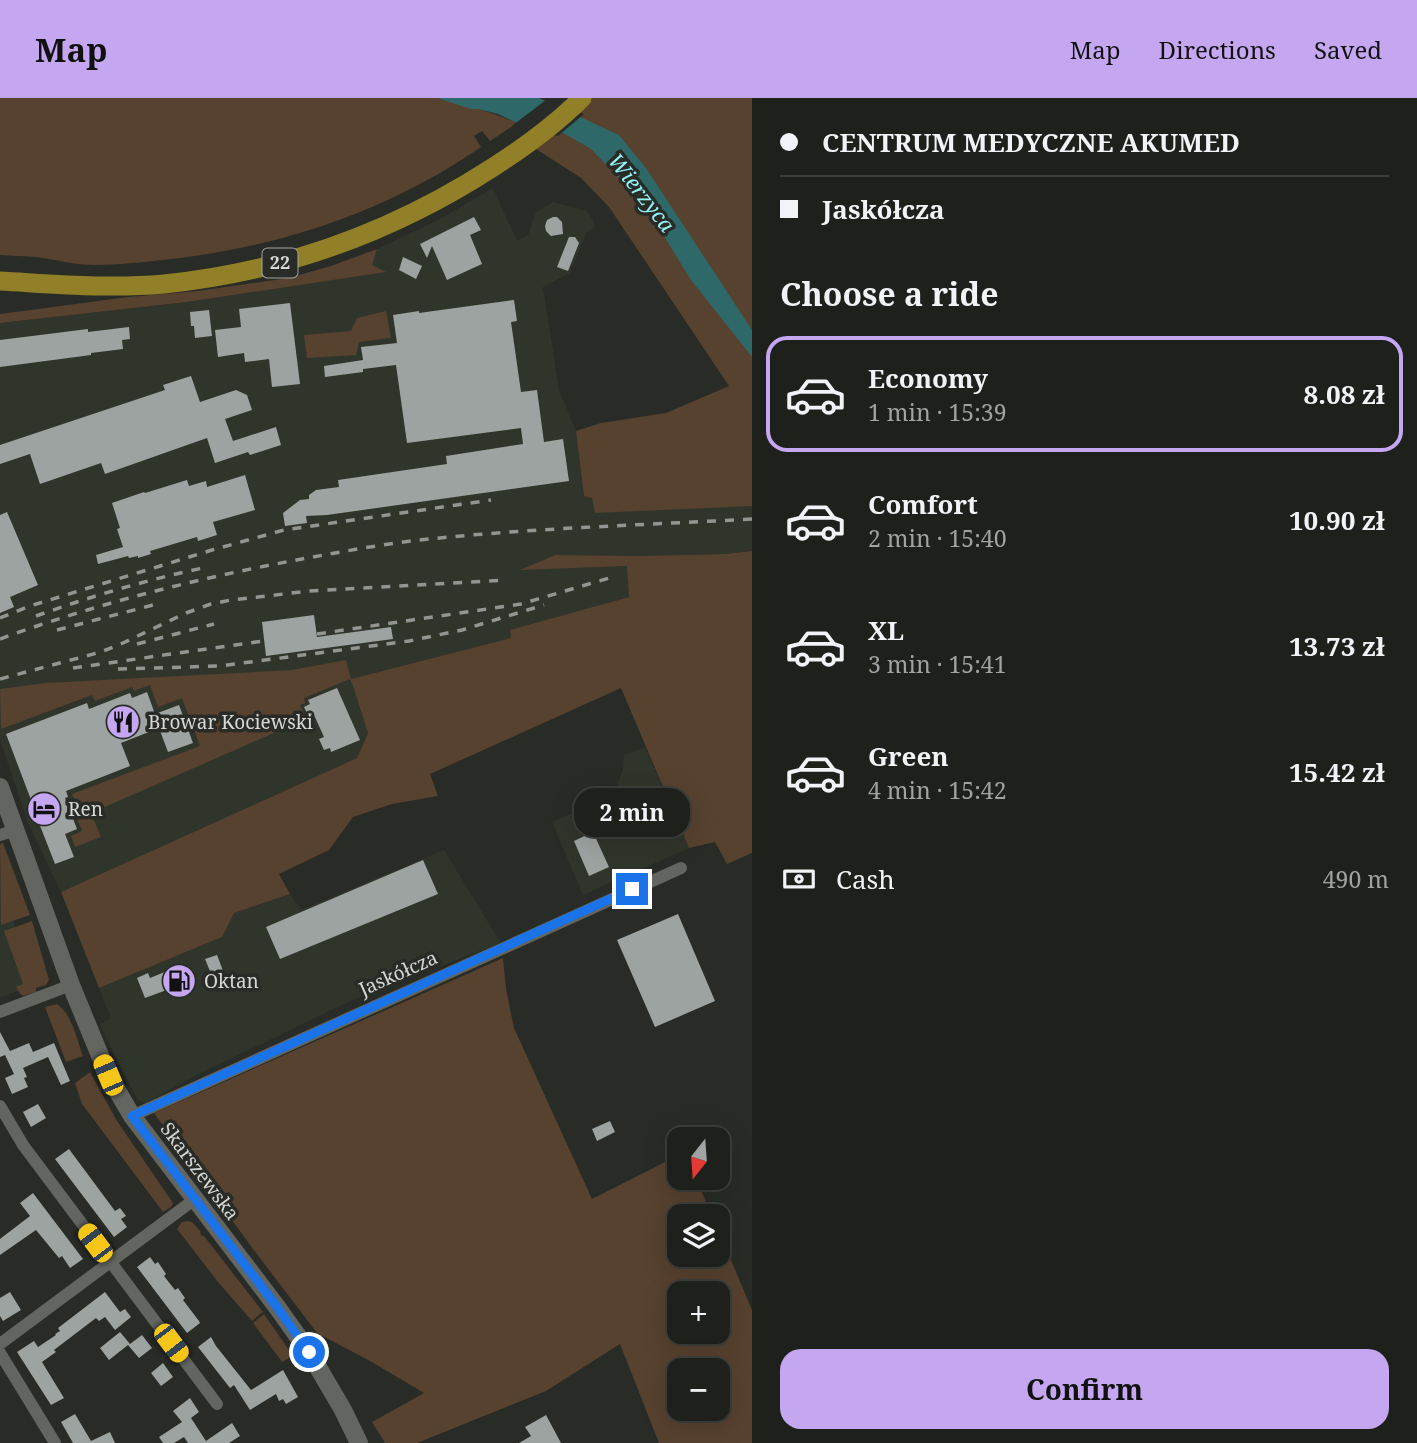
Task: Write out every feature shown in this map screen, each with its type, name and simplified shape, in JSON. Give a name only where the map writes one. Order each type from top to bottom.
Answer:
[{"type":"main road","name":"22","points":[[0,281],[89,286],[163,284],[280,264],[333,247],[428,206],[470,182],[569,103]]},
{"type":"main road","name":"22","points":[[0,271],[69,276],[137,275],[206,268],[270,255],[334,236],[395,211],[526,138]]},
{"type":"main road","name":"Skarszewska","points":[[0,787],[8,833],[108,1075],[132,1116],[309,1352],[343,1409],[359,1443]]},
{"type":"street","name":"Jaskółcza","points":[[132,1116],[681,867]]},
{"type":"street","points":[[0,1012],[71,985]]},
{"type":"street","points":[[0,1106],[23,1145],[217,1404]]},
{"type":"street","points":[[0,1344],[195,1199]]},
{"type":"street","points":[[0,1353],[55,1443]]},
{"type":"shaded area","points":[[0,98],[437,98],[517,123],[490,141],[482,131],[474,136],[481,147],[445,170],[369,208],[330,223],[289,236],[206,254],[88,265],[37,257],[0,255]]},
{"type":"shaded area","points":[[589,98],[752,98],[752,506],[595,513],[592,498],[584,496],[576,431],[601,423],[666,413],[729,386],[609,207],[581,178],[533,147]]},
{"type":"shaded area","points":[[493,188],[517,241],[528,235],[536,212],[553,202],[587,211],[596,226],[586,233],[570,273],[543,287],[559,390],[576,431],[584,496],[752,500],[752,551],[640,556],[555,555],[522,569],[628,566],[629,597],[510,631],[511,638],[351,679],[368,733],[357,758],[61,892],[28,823],[0,740],[0,323],[187,302],[384,272],[371,265],[377,249],[442,218]]},
{"type":"shaded area","points":[[377,249],[372,265],[386,272],[187,302],[0,323],[0,314],[288,278]]},
{"type":"shaded area","points":[[386,311],[391,338],[359,342],[356,355],[307,358],[304,335],[351,331],[357,318]]},
{"type":"shaded area","points":[[752,551],[752,853],[727,864],[715,842],[689,848],[621,688],[430,774],[438,796],[392,804],[353,817],[329,850],[279,874],[290,894],[234,913],[222,937],[99,988],[61,892],[357,758],[368,733],[353,686],[350,679],[304,698],[305,703],[300,705],[306,719],[91,813],[101,837],[75,847],[71,836],[82,831],[71,802],[75,800],[72,794],[200,746],[182,698],[158,707],[150,685],[134,691],[132,687],[95,701],[92,695],[1,729],[0,689],[45,683],[292,670],[346,660],[351,679],[511,638],[510,630],[629,597],[627,566],[520,570],[555,555],[640,556]]},
{"type":"shaded area","points":[[645,747],[689,848],[583,895],[552,822],[595,803],[608,808],[617,804],[614,795],[623,769],[624,755]]},
{"type":"shaded area","points":[[3,843],[30,915],[1,925],[0,844]]},
{"type":"shaded area","points":[[444,850],[501,943],[350,1001],[145,1103],[138,1100],[100,1024],[111,1018],[99,988],[222,937],[233,913],[290,894],[301,910]]},
{"type":"shaded area","points":[[0,878],[33,985],[0,998]]},
{"type":"shaded area","points":[[32,921],[49,980],[46,985],[36,988],[36,992],[23,996],[16,987],[23,984],[4,931]]},
{"type":"shaded area","points":[[503,958],[514,1028],[592,1199],[667,1161],[667,1190],[701,1190],[707,1204],[667,1204],[667,1267],[730,1267],[730,1258],[752,1310],[752,1443],[659,1443],[620,1344],[546,1391],[417,1443],[385,1443],[372,1422],[424,1393],[317,1333],[154,1113]]},
{"type":"shaded area","points":[[57,1004],[67,1014],[83,1056],[66,1062],[45,1007]]},
{"type":"shaded area","points":[[90,1072],[117,1121],[173,1203],[163,1212],[82,1104],[75,1083]]},
{"type":"shaded area","points":[[188,1221],[201,1232],[263,1312],[252,1321],[177,1229],[182,1222]]},
{"type":"shaded area","points":[[264,1314],[293,1356],[282,1362],[253,1323]]},
{"type":"water","name":"Wierzyca","points":[[437,98],[539,98],[619,135],[646,168],[752,330],[752,357],[691,280],[657,225],[622,181],[591,149],[565,134],[517,123],[498,114]]},
{"type":"pier","points":[[546,100],[584,114],[558,136],[513,125]]},
{"type":"building","points":[[474,217],[481,230],[470,235],[482,264],[447,280],[432,246],[427,258],[420,244]]},
{"type":"building","points":[[553,217],[562,222],[563,234],[551,236],[546,231],[547,220]]},
{"type":"building","points":[[569,237],[575,237],[579,243],[568,271],[557,267]]},
{"type":"building","points":[[403,257],[422,266],[416,279],[399,270]]},
{"type":"building","points":[[514,300],[517,321],[511,322],[521,392],[537,390],[544,442],[563,439],[569,481],[306,516],[307,523],[285,526],[283,513],[300,500],[309,499],[309,495],[316,490],[339,487],[338,480],[447,464],[446,456],[523,444],[521,428],[407,443],[396,365],[325,377],[324,366],[363,360],[361,347],[397,343],[393,315]]},
{"type":"building","points":[[290,303],[300,384],[272,387],[269,359],[245,362],[244,353],[218,357],[215,330],[241,327],[239,309]]},
{"type":"building","points":[[209,310],[212,336],[195,338],[190,312]]},
{"type":"building","points":[[129,327],[130,339],[122,340],[123,349],[0,367],[0,340],[88,329],[88,332]]},
{"type":"building","points":[[191,376],[200,402],[236,390],[247,395],[252,410],[225,419],[233,441],[276,427],[281,445],[215,463],[207,438],[105,474],[101,463],[40,484],[30,454],[0,464],[0,445],[165,390],[163,385]]},
{"type":"building","points":[[245,475],[255,510],[213,522],[217,535],[198,541],[197,537],[150,551],[151,554],[138,558],[128,556],[98,564],[96,555],[123,547],[112,503],[187,480],[189,486],[206,481],[207,487]]},
{"type":"building","points":[[7,512],[38,585],[10,597],[14,607],[0,613],[0,515]]},
{"type":"building","points":[[314,615],[317,637],[391,627],[393,639],[266,656],[262,622]]},
{"type":"building","points":[[337,688],[360,740],[331,752],[330,748],[324,750],[319,739],[324,737],[314,715],[309,717],[304,707],[310,704],[308,700]]},
{"type":"building","points":[[147,692],[155,714],[179,705],[193,743],[168,752],[159,728],[121,743],[130,766],[66,791],[68,797],[65,798],[77,829],[65,834],[74,857],[55,864],[37,818],[33,819],[28,807],[33,805],[6,734],[87,703],[89,709],[130,693],[132,698]]},
{"type":"building","points":[[593,832],[609,867],[589,876],[574,841]]},
{"type":"building","points":[[423,860],[438,894],[280,959],[266,927]]},
{"type":"building","points":[[678,914],[715,1001],[655,1027],[617,940]]},
{"type":"building","points":[[217,955],[225,976],[214,981],[205,959]]},
{"type":"building","points":[[182,965],[193,990],[175,997],[172,988],[145,998],[137,978],[148,973],[150,978]]},
{"type":"building","points":[[0,1032],[10,1051],[29,1043],[33,1052],[54,1043],[70,1081],[61,1085],[48,1057],[23,1068],[28,1087],[12,1094],[5,1078],[14,1074],[5,1055],[0,1057]]},
{"type":"building","points":[[38,1104],[46,1118],[31,1127],[23,1112]]},
{"type":"building","points":[[610,1121],[615,1132],[597,1141],[592,1129]]},
{"type":"building","points":[[69,1149],[115,1211],[120,1208],[126,1216],[121,1219],[127,1227],[114,1237],[55,1159]]},
{"type":"building","points":[[33,1193],[83,1259],[70,1268],[36,1230],[0,1255],[0,1239],[30,1216],[20,1203]]},
{"type":"building","points":[[150,1257],[155,1264],[158,1262],[166,1274],[164,1276],[175,1290],[178,1288],[185,1298],[183,1300],[200,1323],[187,1333],[137,1267]]},
{"type":"building","points":[[10,1292],[21,1310],[3,1321],[0,1316],[0,1298]]},
{"type":"building","points":[[105,1292],[120,1312],[125,1309],[131,1317],[115,1330],[105,1317],[99,1321],[96,1318],[42,1362],[64,1398],[51,1405],[17,1352],[34,1341],[38,1347],[56,1335],[60,1331],[58,1328]]},
{"type":"building","points":[[120,1332],[130,1344],[142,1335],[152,1348],[139,1358],[128,1345],[109,1360],[100,1348]]},
{"type":"building","points":[[211,1337],[251,1390],[283,1370],[298,1397],[286,1404],[283,1399],[279,1401],[276,1394],[250,1410],[234,1385],[230,1388],[198,1347]]},
{"type":"building","points":[[163,1363],[173,1377],[161,1386],[151,1373]]},
{"type":"building","points":[[190,1398],[199,1412],[191,1418],[206,1441],[232,1423],[240,1436],[229,1443],[188,1443],[184,1437],[174,1443],[163,1443],[159,1437],[182,1422],[173,1411]]},
{"type":"building","points":[[75,1414],[91,1441],[110,1432],[115,1443],[73,1443],[61,1422]]},
{"type":"building","points":[[546,1415],[561,1443],[519,1443],[531,1436],[525,1427]]},
{"type":"railway","points":[[0,618],[30,606],[284,530],[491,500]]},
{"type":"railway","points":[[0,639],[155,591],[273,564],[371,547],[509,532],[752,519]]},
{"type":"railway","points":[[36,616],[121,588],[208,567]]},
{"type":"railway","points":[[317,634],[521,604],[616,576]]},
{"type":"railway","points":[[0,679],[101,652],[186,613],[231,600],[310,591],[507,580]]},
{"type":"railway","points":[[57,630],[153,605]]},
{"type":"railway","points":[[118,669],[220,666],[409,641],[462,630],[544,605]]},
{"type":"railway","points":[[137,644],[214,624]]},
{"type":"railway","points":[[73,668],[263,641]]},
{"type":"place","name":"Browar Kociewski","points":[[123,722]]},
{"type":"place","name":"Ren","points":[[44,809]]},
{"type":"place","name":"Oktan","points":[[179,981]]},
{"type":"route","points":[[309,1352],[132,1116],[632,889]]}]
